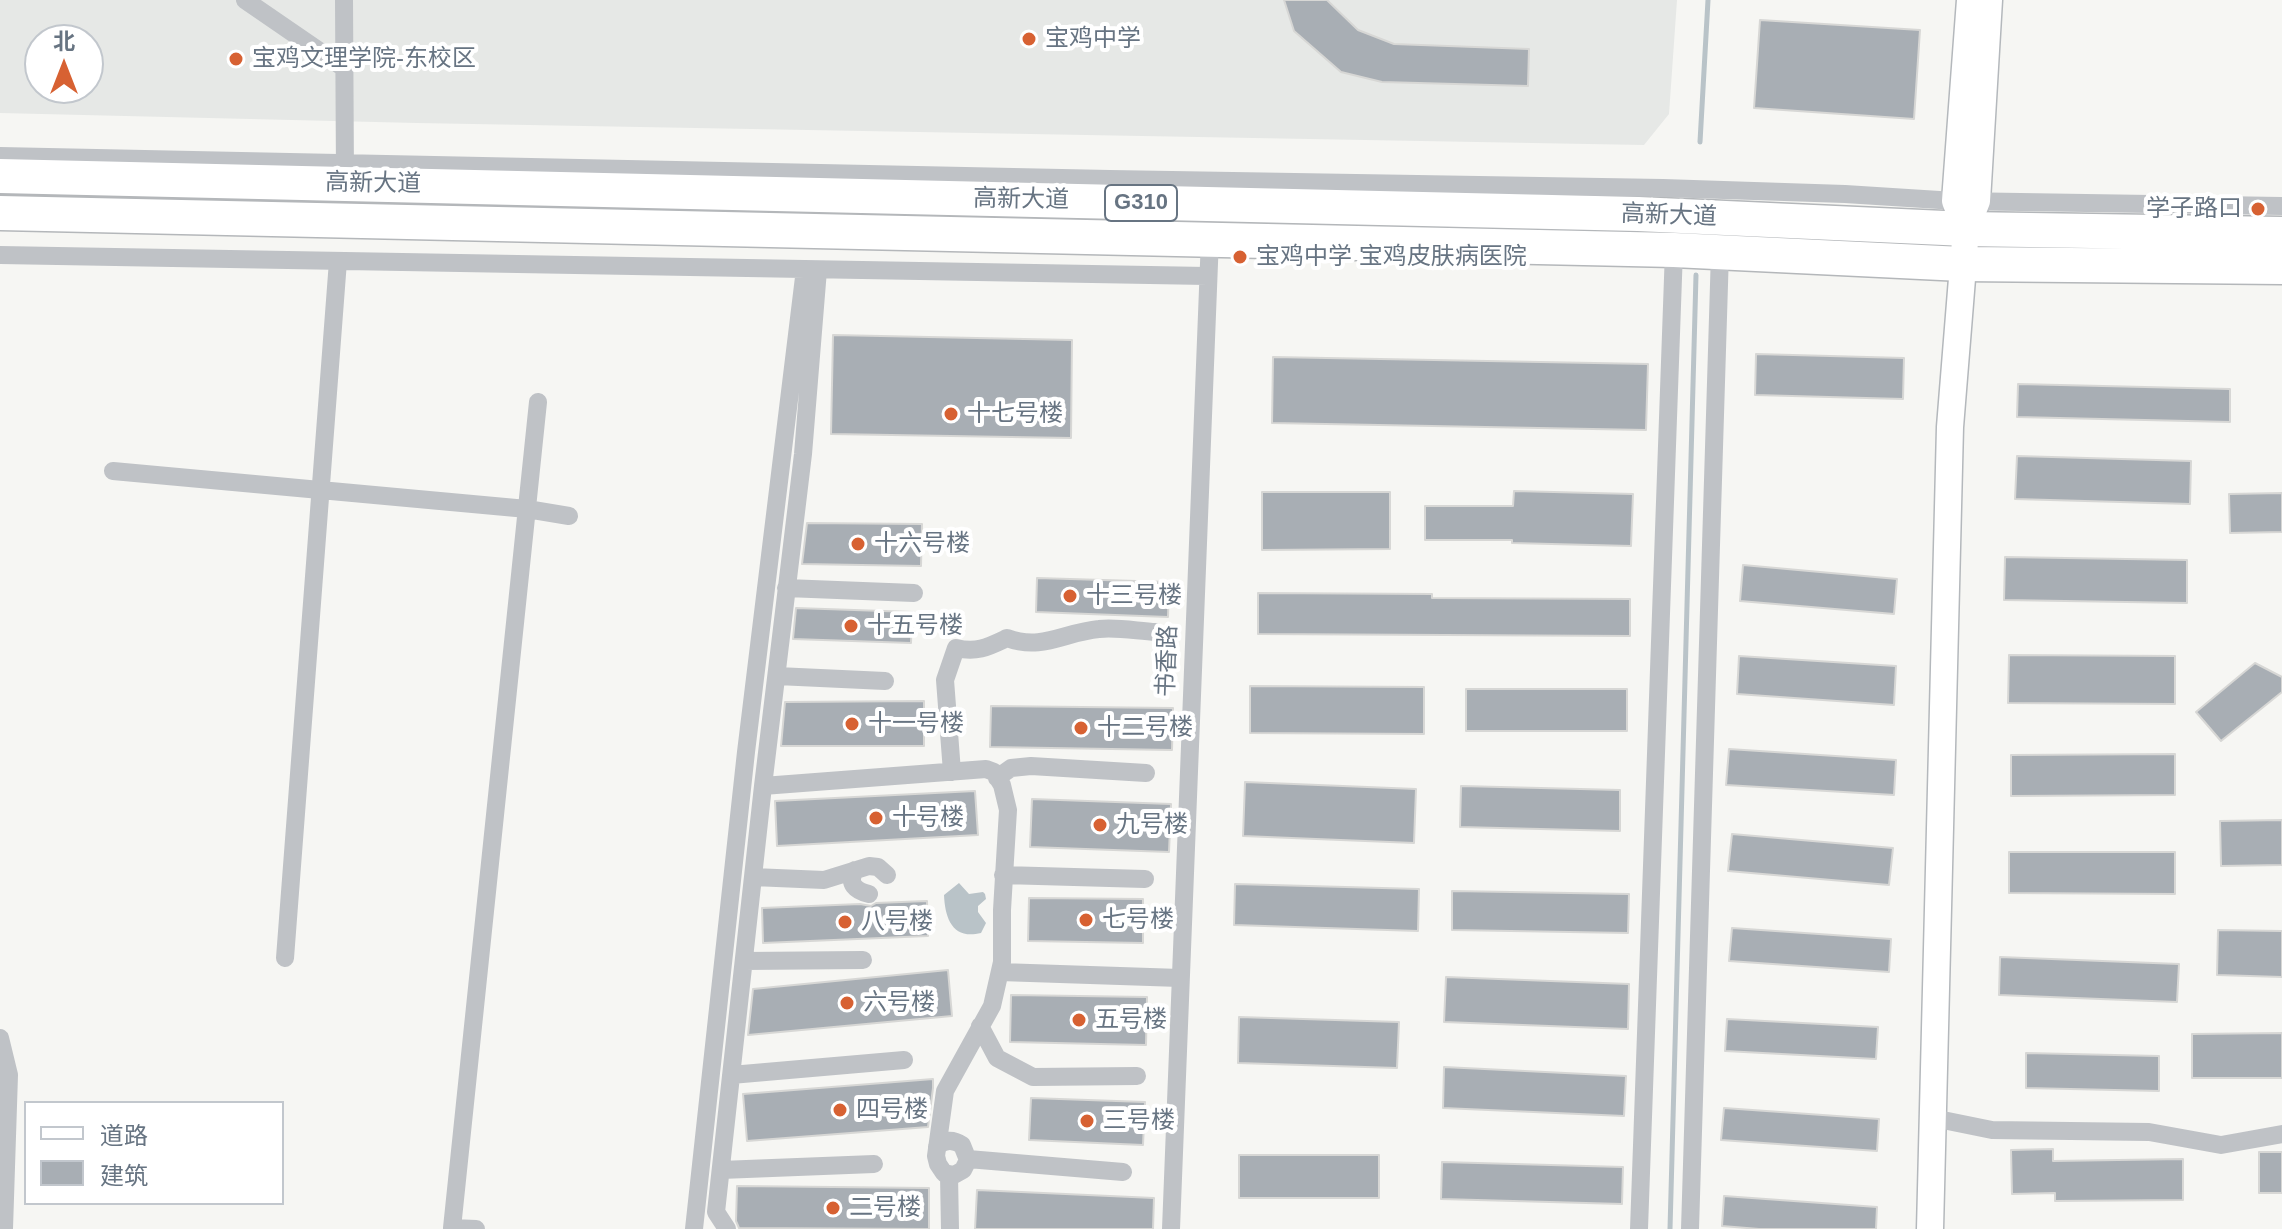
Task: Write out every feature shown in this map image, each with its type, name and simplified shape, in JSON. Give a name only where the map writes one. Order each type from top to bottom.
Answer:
[{"type":"highway","name":"高新大道","points":[[0,176],[345,174],[1638,214],[1966,210],[2282,234]]},
{"type":"highway","name":"高新大道","points":[[0,213],[1674,250],[1962,264],[2282,267]]},
{"type":"main road","points":[[1966,210],[1970,0]]},
{"type":"main road","points":[[1930,1229],[1949,435],[1966,210],[1989,0]]},
{"type":"street","points":[[245,0],[344,68]]},
{"type":"street","points":[[0,156],[345,174],[344,0]]},
{"type":"street","points":[[1966,210],[2282,206]]},
{"type":"street","name":"书香路","points":[[1171,1229],[1210,238]]},
{"type":"street","points":[[1639,1229],[1674,250]]},
{"type":"street","points":[[1690,1229],[1720,252]]},
{"type":"street","points":[[0,255],[1207,276]]},
{"type":"street","points":[[285,958],[338,261]]},
{"type":"street","points":[[727,1229],[716,1212],[803,454],[812,270]]},
{"type":"street","points":[[694,1229],[746,752],[812,270]]},
{"type":"street","points":[[476,1229],[452,1228],[538,402]]},
{"type":"street","points":[[113,471],[527,509],[569,516]]},
{"type":"street","points":[[786,588],[914,593]]},
{"type":"street","points":[[952,772],[945,680],[956,648],[979,651],[1007,638],[1021,643],[1044,643],[1099,629],[1156,632]]},
{"type":"street","points":[[777,676],[885,681]]},
{"type":"street","points":[[997,778],[1011,768],[1031,766],[1146,773]]},
{"type":"street","points":[[763,786],[986,769],[994,772],[1002,785],[1008,810],[1003,875],[1002,962],[992,1006],[945,1091],[937,1147],[938,1164],[944,1173],[954,1175],[963,1170],[968,1159],[965,1149],[957,1142],[945,1141],[937,1147]]},
{"type":"street","points":[[753,877],[824,880],[869,866],[878,867],[887,875]]},
{"type":"street","points":[[855,870],[852,875],[854,888],[869,894]]},
{"type":"street","points":[[1003,875],[1145,879]]},
{"type":"street","points":[[744,961],[863,960]]},
{"type":"street","points":[[1000,972],[1180,978]]},
{"type":"street","points":[[980,1026],[997,1058],[1033,1077],[1137,1076]]},
{"type":"street","points":[[0,1038],[9,1075],[4,1229]]},
{"type":"street","points":[[731,1075],[904,1060]]},
{"type":"street","points":[[1933,1118],[1992,1130],[2149,1132],[2221,1145],[2282,1134]]},
{"type":"street","points":[[968,1159],[1123,1172]]},
{"type":"street","points":[[721,1170],[874,1164]]},
{"type":"street","points":[[949,1175],[950,1229]]},
{"type":"shaded area","name":"宝鸡中学","points":[[0,0],[1677,0],[1669,114],[1644,145],[0,113]]},
{"type":"shaded area","points":[[959,883],[969,894],[985,894],[986,899],[978,906],[978,912],[986,923],[981,933],[964,933],[952,926],[944,895]]},
{"type":"building","points":[[1284,0],[1327,0],[1358,30],[1394,44],[1529,49],[1528,86],[1382,82],[1341,72],[1294,31]]},
{"type":"building","points":[[1760,20],[1920,30],[1914,119],[1754,108]]},
{"type":"building","points":[[833,335],[1072,340],[1071,438],[831,434]]},
{"type":"building","points":[[1756,354],[1904,358],[1903,399],[1755,395]]},
{"type":"building","points":[[1273,357],[1648,364],[1646,430],[1272,423]]},
{"type":"building","points":[[2018,384],[2230,389],[2230,422],[2017,417]]},
{"type":"building","points":[[2017,456],[2191,461],[2190,504],[2015,499]]},
{"type":"building","points":[[1514,491],[1633,494],[1631,546],[1512,543],[1512,540],[1425,540],[1425,506],[1513,506]]},
{"type":"building","points":[[1262,492],[1390,492],[1390,549],[1262,550]]},
{"type":"building","points":[[2282,493],[2282,532],[2230,533],[2229,494]]},
{"type":"building","name":"十六号楼","points":[[807,523],[922,524],[921,566],[802,564]]},
{"type":"building","points":[[2005,557],[2187,560],[2187,603],[2004,600]]},
{"type":"building","points":[[1743,565],[1897,579],[1894,614],[1740,601]]},
{"type":"building","points":[[1037,578],[1169,582],[1168,617],[1036,612]]},
{"type":"building","points":[[1258,593],[1630,599],[1630,636],[1258,634]]},
{"type":"building","name":"十五号楼","points":[[796,608],[912,612],[911,643],[793,639]]},
{"type":"building","points":[[2009,655],[2175,656],[2175,704],[2008,703]]},
{"type":"building","points":[[1739,656],[1896,666],[1894,705],[1737,694]]},
{"type":"building","points":[[2255,663],[2282,677],[2282,692],[2221,741],[2196,712]]},
{"type":"building","points":[[1250,686],[1424,687],[1424,734],[1250,733]]},
{"type":"building","points":[[1466,689],[1627,689],[1627,731],[1466,731]]},
{"type":"building","name":"十一号楼","points":[[924,701],[924,746],[781,746],[785,702]]},
{"type":"building","name":"十二号楼","points":[[991,706],[1173,708],[1172,750],[990,747]]},
{"type":"building","points":[[1729,749],[1896,760],[1894,795],[1726,785]]},
{"type":"building","points":[[2175,754],[2175,795],[2011,796],[2011,755]]},
{"type":"building","points":[[1245,782],[1416,789],[1414,843],[1243,836]]},
{"type":"building","points":[[1461,786],[1620,790],[1620,831],[1460,827]]},
{"type":"building","name":"十号楼","points":[[975,791],[978,835],[777,846],[775,801]]},
{"type":"building","name":"九号楼","points":[[1032,799],[1171,804],[1169,852],[1030,847]]},
{"type":"building","points":[[2282,820],[2282,865],[2221,866],[2220,821]]},
{"type":"building","points":[[1732,834],[1893,848],[1889,885],[1728,871]]},
{"type":"building","points":[[2009,852],[2175,852],[2175,894],[2009,893]]},
{"type":"building","points":[[1235,884],[1419,889],[1418,931],[1234,925]]},
{"type":"building","points":[[1452,891],[1629,894],[1628,933],[1452,930]]},
{"type":"building","name":"七号楼","points":[[1029,898],[1143,899],[1143,943],[1028,941]]},
{"type":"building","name":"八号楼","points":[[927,901],[928,936],[763,943],[762,908],[871,906],[876,903]]},
{"type":"building","points":[[1732,928],[1891,939],[1889,972],[1729,961]]},
{"type":"building","points":[[2218,930],[2282,931],[2282,977],[2217,975]]},
{"type":"building","points":[[2000,957],[2179,964],[2177,1002],[1999,995]]},
{"type":"building","name":"六号楼","points":[[948,970],[952,1016],[748,1035],[753,989]]},
{"type":"building","points":[[1446,977],[1629,984],[1628,1029],[1444,1022]]},
{"type":"building","name":"五号楼","points":[[1011,995],[1147,997],[1146,1045],[1010,1042]]},
{"type":"building","points":[[1239,1017],[1399,1022],[1397,1068],[1238,1063]]},
{"type":"building","points":[[1727,1019],[1878,1027],[1876,1059],[1725,1051]]},
{"type":"building","points":[[2282,1033],[2282,1078],[2192,1078],[2192,1034]]},
{"type":"building","points":[[2026,1053],[2159,1056],[2159,1091],[2026,1088]]},
{"type":"building","points":[[1444,1067],[1626,1076],[1624,1116],[1443,1108]]},
{"type":"building","name":"四号楼","points":[[933,1079],[928,1127],[747,1141],[743,1094]]},
{"type":"building","name":"三号楼","points":[[1031,1098],[1145,1102],[1143,1145],[1029,1140]]},
{"type":"building","points":[[1724,1108],[1879,1119],[1877,1151],[1721,1140]]},
{"type":"building","points":[[2053,1149],[2053,1161],[2183,1159],[2183,1200],[2055,1201],[2055,1193],[2012,1194],[2011,1150]]},
{"type":"building","points":[[2259,1152],[2282,1152],[2282,1193],[2259,1193]]},
{"type":"building","points":[[1239,1155],[1379,1155],[1379,1198],[1239,1198]]},
{"type":"building","points":[[1442,1162],[1623,1167],[1622,1204],[1441,1199]]},
{"type":"building","name":"二号楼","points":[[737,1186],[929,1188],[929,1229],[739,1228],[736,1221]]},
{"type":"building","points":[[977,1190],[1154,1198],[1153,1229],[975,1229]]},
{"type":"building","points":[[1724,1196],[1877,1207],[1876,1229],[1722,1226]]},
{"type":"waterway","points":[[1700,142],[1708,0]]},
{"type":"waterway","points":[[1670,1229],[1696,275]]},
{"type":"place","name":"宝鸡中学","points":[[1029,39]]},
{"type":"place","name":"宝鸡文理学院-东校区","points":[[236,59]]},
{"type":"place","name":"学子路口","points":[[2258,209]]},
{"type":"place","name":"宝鸡中学 宝鸡皮肤病医院","points":[[1240,257]]},
{"type":"place","name":"十七号楼","points":[[951,414]]},
{"type":"place","name":"十六号楼","points":[[858,544]]},
{"type":"place","name":"十三号楼","points":[[1070,596]]},
{"type":"place","name":"十五号楼","points":[[851,626]]},
{"type":"place","name":"十一号楼","points":[[852,724]]},
{"type":"place","name":"十二号楼","points":[[1081,728]]},
{"type":"place","name":"十号楼","points":[[876,818]]},
{"type":"place","name":"九号楼","points":[[1100,825]]},
{"type":"place","name":"七号楼","points":[[1086,920]]},
{"type":"place","name":"八号楼","points":[[845,922]]},
{"type":"place","name":"六号楼","points":[[847,1003]]},
{"type":"place","name":"五号楼","points":[[1079,1020]]},
{"type":"place","name":"四号楼","points":[[840,1110]]},
{"type":"place","name":"三号楼","points":[[1087,1121]]},
{"type":"place","name":"二号楼","points":[[833,1208]]}]
